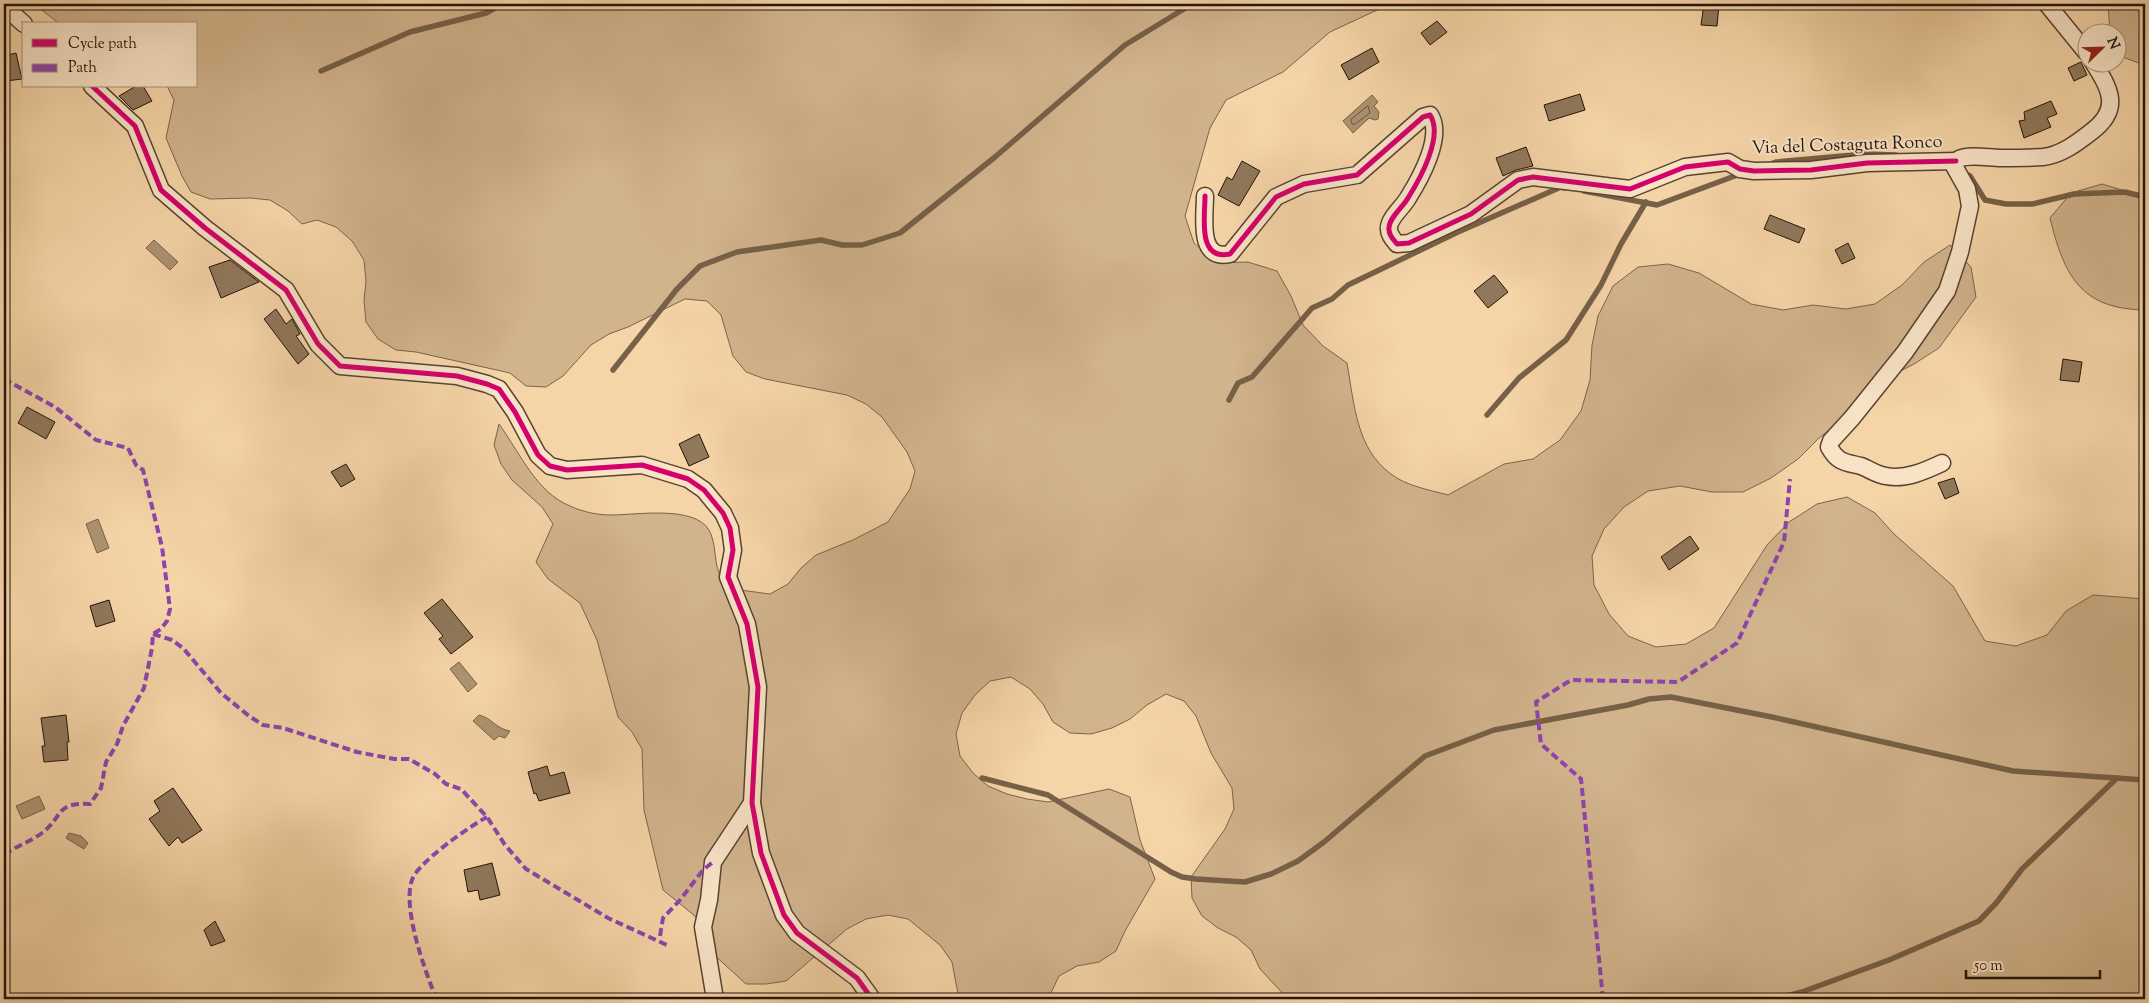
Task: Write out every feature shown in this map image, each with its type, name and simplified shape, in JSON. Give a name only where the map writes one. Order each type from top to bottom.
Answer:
[{"type":"street","points":[[2047,4],[2076,40]]},
{"type":"street","points":[[4,6],[22,22]]},
{"type":"street","name":"Via del Costaguta Ronco","points":[[1942,463],[1916,474],[1886,476],[1835,458],[1829,447],[1831,441],[1906,352],[1947,291],[1960,252],[1970,206],[1967,189],[1954,169],[1953,164],[1959,158],[1980,156],[2000,158],[2045,156],[2071,147],[2097,128],[2111,104],[2110,92],[2099,72]]},
{"type":"street","points":[[94,88],[136,126],[161,190],[205,228],[286,290],[318,344],[340,366],[457,376],[487,384],[499,389],[515,412],[538,455],[550,466],[567,470],[642,465],[688,480],[704,490],[723,513],[730,528],[733,550],[728,577],[747,624],[758,687],[752,803],[761,853],[784,915],[797,933],[857,978],[872,999]]},
{"type":"street","name":"Via del Costaguta Ronco","points":[[1205,196],[1206,243],[1218,255],[1230,254],[1276,197],[1304,184],[1357,175],[1430,115],[1434,126],[1433,147],[1408,198],[1390,222],[1390,234],[1398,244],[1409,244],[1471,214],[1518,180],[1533,177],[1630,188],[1685,167],[1728,162],[1740,169],[1754,171],[1811,170],[1868,163],[1956,161]]},
{"type":"street","points":[[715,999],[703,926],[709,900],[713,862],[752,803]]},
{"type":"shaded area","points":[[34,4],[1390,4],[1330,32],[1283,72],[1226,100],[1210,128],[1185,216],[1194,243],[1217,263],[1248,262],[1277,271],[1291,296],[1303,325],[1323,346],[1347,363],[1358,424],[1370,452],[1379,464],[1404,482],[1448,495],[1504,464],[1533,459],[1560,440],[1581,411],[1590,380],[1592,345],[1598,316],[1613,286],[1638,267],[1668,264],[1699,273],[1751,304],[1783,310],[1813,305],[1846,309],[1875,304],[1902,285],[1924,262],[1950,245],[1971,267],[1976,297],[1939,348],[1887,378],[1865,401],[1818,439],[1798,459],[1771,478],[1743,492],[1712,492],[1680,486],[1648,491],[1624,507],[1604,529],[1592,556],[1594,585],[1609,614],[1628,636],[1656,647],[1686,644],[1714,628],[1767,545],[1789,522],[1817,504],[1847,497],[1875,513],[1894,534],[1953,586],[1985,641],[2016,646],[2047,635],[2066,611],[2093,595],[2145,599],[2145,999],[1288,999],[1260,969],[1251,950],[1236,937],[1218,928],[1202,916],[1192,898],[1191,877],[1225,829],[1234,809],[1232,788],[1211,753],[1196,716],[1184,701],[1166,694],[1147,705],[1130,719],[1112,728],[1091,734],[1070,733],[1053,722],[1043,704],[1030,689],[1011,677],[990,681],[975,695],[962,713],[956,734],[960,756],[973,773],[988,786],[1007,794],[1027,799],[1048,802],[1109,789],[1130,797],[1140,840],[1155,879],[1125,931],[1116,951],[1099,962],[1077,966],[1059,976],[1050,995],[1052,999],[959,999],[952,962],[940,945],[908,919],[888,915],[866,919],[847,929],[786,981],[746,984],[712,953],[705,934],[695,916],[663,890],[644,810],[642,749],[632,732],[618,717],[597,640],[580,603],[548,579],[536,562],[553,524],[542,507],[512,480],[501,464],[494,445],[499,424],[538,482],[558,500],[590,513],[611,515],[664,513],[691,517],[702,522],[709,530],[713,540],[718,570],[725,588],[770,594],[788,584],[801,568],[816,555],[853,540],[888,522],[910,489],[915,471],[907,452],[882,417],[866,404],[847,395],[765,379],[746,372],[733,356],[721,315],[707,301],[685,299],[628,327],[609,334],[591,345],[563,376],[546,387],[526,386],[510,373],[416,352],[396,350],[378,339],[366,322],[364,260],[352,241],[336,227],[317,220],[302,224],[288,211],[270,200],[250,198],[210,199],[191,192],[166,138],[174,100],[168,88],[198,88],[198,22],[57,22]]},
{"type":"shaded area","points":[[2108,4],[2145,4],[2145,65],[2126,58],[2126,22],[2109,22]]},
{"type":"shaded area","points":[[2102,184],[2145,197],[2145,310],[2123,308],[2105,303],[2090,295],[2078,285],[2069,272],[2055,238],[2050,218],[2071,193]]},
{"type":"water","points":[[1372,95],[1378,102],[1374,106],[1379,112],[1378,119],[1369,118],[1353,133],[1343,121]]},
{"type":"water","points":[[154,240],[178,262],[170,270],[146,248]]},
{"type":"water","points":[[98,519],[109,548],[97,553],[86,524]]},
{"type":"water","points":[[459,662],[477,684],[468,692],[450,669]]},
{"type":"water","points":[[479,715],[510,731],[505,738],[499,736],[494,740],[473,721]]},
{"type":"water","points":[[39,796],[45,809],[22,819],[16,806]]},
{"type":"water","points":[[69,833],[81,836],[88,843],[84,849],[66,838]]},
{"type":"building","points":[[1704,4],[1719,4],[1717,26],[1701,25]]},
{"type":"building","points":[[1437,21],[1447,32],[1430,45],[1421,33]]},
{"type":"building","points":[[1372,48],[1379,62],[1349,80],[1341,65]]},
{"type":"building","points":[[16,53],[22,79],[6,81],[4,56]]},
{"type":"building","points":[[2076,64],[2076,72],[2086,72],[2087,75],[2074,81],[2068,68]]},
{"type":"building","points":[[133,88],[144,88],[152,101],[133,110],[119,96]]},
{"type":"building","points":[[1580,94],[1585,110],[1549,121],[1544,105]]},
{"type":"building","points":[[2051,101],[2057,114],[2047,118],[2051,127],[2024,138],[2019,121],[2025,120],[2024,112]]},
{"type":"building","points":[[1526,147],[1533,166],[1516,170],[1503,176],[1496,158]]},
{"type":"building","points":[[1242,161],[1260,171],[1239,206],[1218,195],[1227,177],[1232,180]]},
{"type":"building","points":[[1770,215],[1805,229],[1799,243],[1764,229]]},
{"type":"building","points":[[1848,243],[1855,258],[1842,264],[1835,250]]},
{"type":"building","points":[[230,260],[259,282],[221,298],[209,267]]},
{"type":"building","points":[[1494,275],[1508,292],[1488,308],[1474,291]]},
{"type":"building","points":[[276,309],[286,324],[292,319],[300,334],[296,336],[309,354],[298,364],[264,319]]},
{"type":"building","points":[[2063,359],[2082,362],[2079,382],[2060,380]]},
{"type":"building","points":[[27,407],[55,422],[46,439],[18,423]]},
{"type":"building","points":[[699,434],[709,457],[689,466],[679,444]]},
{"type":"building","points":[[346,464],[355,479],[341,487],[331,472]]},
{"type":"building","points":[[1954,478],[1959,493],[1945,499],[1938,483]]},
{"type":"building","points":[[1690,536],[1699,549],[1669,570],[1661,557]]},
{"type":"building","points":[[442,599],[473,637],[451,654],[439,639],[443,636],[424,613]]},
{"type":"building","points":[[109,600],[115,621],[96,627],[90,606]]},
{"type":"building","points":[[66,715],[69,742],[67,742],[68,760],[44,762],[42,746],[45,746],[41,718]]},
{"type":"building","points":[[547,766],[550,776],[564,772],[570,793],[539,801],[536,793],[534,794],[528,772]]},
{"type":"building","points":[[173,788],[202,830],[182,843],[178,837],[169,846],[149,819],[160,811],[154,801]]},
{"type":"building","points":[[492,863],[500,895],[480,900],[478,890],[468,892],[464,870]]},
{"type":"building","points":[[215,921],[225,941],[211,946],[204,930]]},
{"type":"waterway","points":[[321,71],[410,32],[486,13],[502,4]]},
{"type":"waterway","points":[[613,370],[677,289],[700,266],[737,252],[821,240],[842,245],[862,245],[900,233],[995,157],[1125,45],[1192,4]]},
{"type":"waterway","points":[[1768,165],[1776,162],[1865,154],[1896,155]]},
{"type":"waterway","points":[[1962,172],[1970,176],[1985,200],[2006,204],[2032,204],[2074,194],[2125,192],[2145,197]]},
{"type":"waterway","points":[[1584,191],[1657,205],[1740,174]]},
{"type":"waterway","points":[[1229,400],[1238,383],[1252,377],[1312,308],[1332,299],[1348,285],[1458,232],[1561,187],[1565,188]]},
{"type":"waterway","points":[[1487,415],[1519,378],[1566,340],[1601,285],[1621,244],[1646,202]]},
{"type":"waterway","points":[[982,778],[1048,795],[1182,877],[1245,882],[1271,874],[1298,861],[1324,842],[1425,756],[1494,730],[1628,705],[1649,699],[1671,697],[1772,717],[2013,771],[2145,780]]},
{"type":"waterway","points":[[1775,999],[1802,992],[1889,960],[1979,921],[1997,902],[2022,869],[2117,778]]},
{"type":"marked path","points":[[4,379],[55,407],[96,440],[128,448],[136,465],[143,470],[162,547],[170,609],[167,621],[161,629],[153,634],[144,688],[123,726],[117,744],[106,762],[101,788],[90,804],[71,805],[65,808],[42,833],[4,854]]},
{"type":"marked path","points":[[1603,999],[1581,779],[1541,744],[1536,702],[1571,680],[1678,682],[1737,643],[1784,542],[1790,479]]},
{"type":"marked path","points":[[153,634],[172,640],[183,648],[221,693],[263,725],[283,728],[357,752],[394,759],[409,759],[435,774],[446,784],[461,789],[487,817],[505,845],[526,869],[608,918],[669,946]]},
{"type":"marked path","points":[[434,999],[436,998],[426,972],[412,923],[410,906],[412,880],[423,864],[433,855],[457,836],[487,817]]},
{"type":"marked path","points":[[660,936],[663,918],[680,900],[703,870],[713,862]]},
{"type":"cycle path","points":[[94,88],[135,126],[161,190],[205,228],[286,290],[318,344],[340,366],[457,376],[487,384],[499,389],[515,412],[538,455],[550,466],[567,470],[642,465],[688,479],[704,490],[723,513],[730,528],[733,550],[728,577],[747,624],[758,687],[752,803],[761,853],[784,915],[797,933],[857,978],[872,999]]},
{"type":"cycle path","points":[[1205,196],[1204,225],[1208,244],[1212,251],[1219,254],[1230,254],[1276,197],[1304,184],[1357,175],[1423,117],[1430,115],[1434,124],[1434,134],[1429,157],[1413,190],[1390,223],[1389,232],[1397,244],[1409,243],[1471,214],[1518,180],[1533,177],[1630,189],[1685,167],[1728,162],[1740,169],[1754,171],[1811,170],[1867,163],[1956,161]]}]
